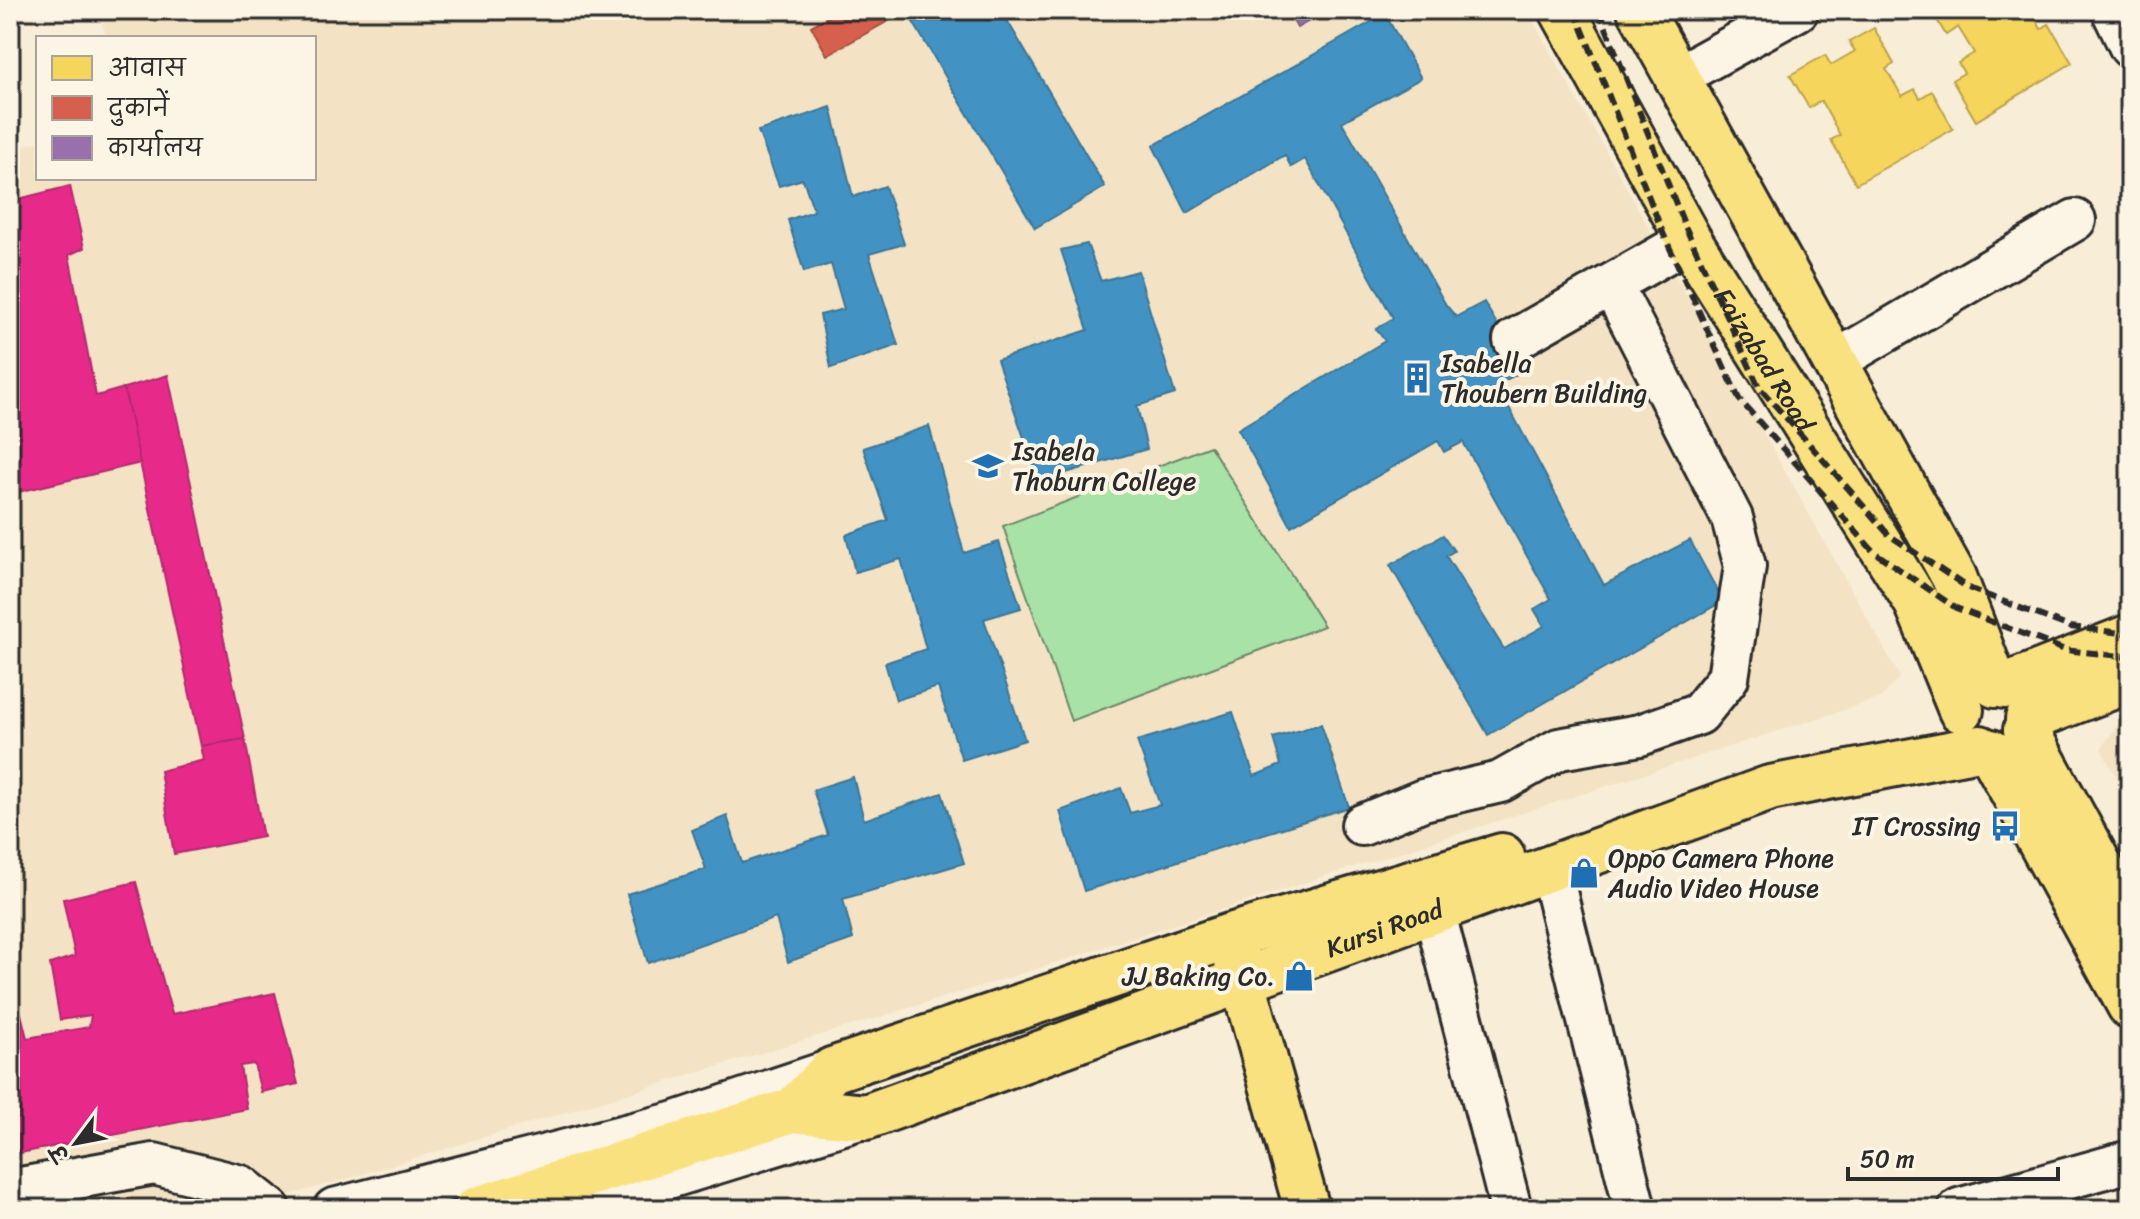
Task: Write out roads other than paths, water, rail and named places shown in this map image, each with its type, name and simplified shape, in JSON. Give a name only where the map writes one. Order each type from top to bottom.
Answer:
[{"type":"main road","name":"Faizabad Road","points":[[1562,10],[1689,240],[1917,603],[2130,921]]},
{"type":"main road","name":"Faizabad Road","points":[[1640,10],[1954,577],[1993,719],[2130,1006]]},
{"type":"main road","points":[[1993,719],[2130,637]]},
{"type":"main road","points":[[1993,719],[2130,680]]},
{"type":"main road","name":"Kursi Road","points":[[477,1209],[793,1110],[866,1117],[1770,788],[1993,719]]},
{"type":"main road","name":"Kursi Road","points":[[793,1110],[832,1070],[1230,936],[1993,719]]},
{"type":"main road","points":[[1230,936],[1307,1209]]},
{"type":"street","points":[[1675,78],[1798,10]]},
{"type":"street","points":[[2112,10],[2130,47]]},
{"type":"street","points":[[1834,362],[2075,220]]},
{"type":"street","points":[[1514,340],[1613,287],[1689,240]]},
{"type":"street","points":[[1362,825],[1423,800],[1500,782],[1559,749],[1640,735],[1699,714],[1728,678],[1745,566],[1732,518],[1613,287]]},
{"type":"street","points":[[1550,868],[1635,1209]]},
{"type":"street","points":[[1434,910],[1511,1209]]},
{"type":"street","points":[[334,1209],[673,1123],[832,1070]]},
{"type":"street","points":[[568,1209],[866,1117]]},
{"type":"street","points":[[1959,1209],[2130,1161]]},
{"type":"street","points":[[10,1190],[154,1164],[241,1186],[270,1209]]},
{"type":"railway","points":[[1575,10],[1663,233],[1739,399],[1874,552],[1956,608],[2065,650],[2130,657]]},
{"type":"railway","points":[[1599,10],[1684,224],[1759,387],[1889,535],[1968,588],[2070,627],[2130,634]]},
{"type":"place","name":"Isabella Thoubern Building","points":[[1417,378]]},
{"type":"place","name":"Isabela Thoburn College","points":[[988,466]]},
{"type":"place","name":"IT Crossing","points":[[2005,826]]},
{"type":"place","name":"Oppo Camera Phone Audio Video House","points":[[1584,873]]},
{"type":"place","name":"JJ Baking Co.","points":[[1299,976]]}]
